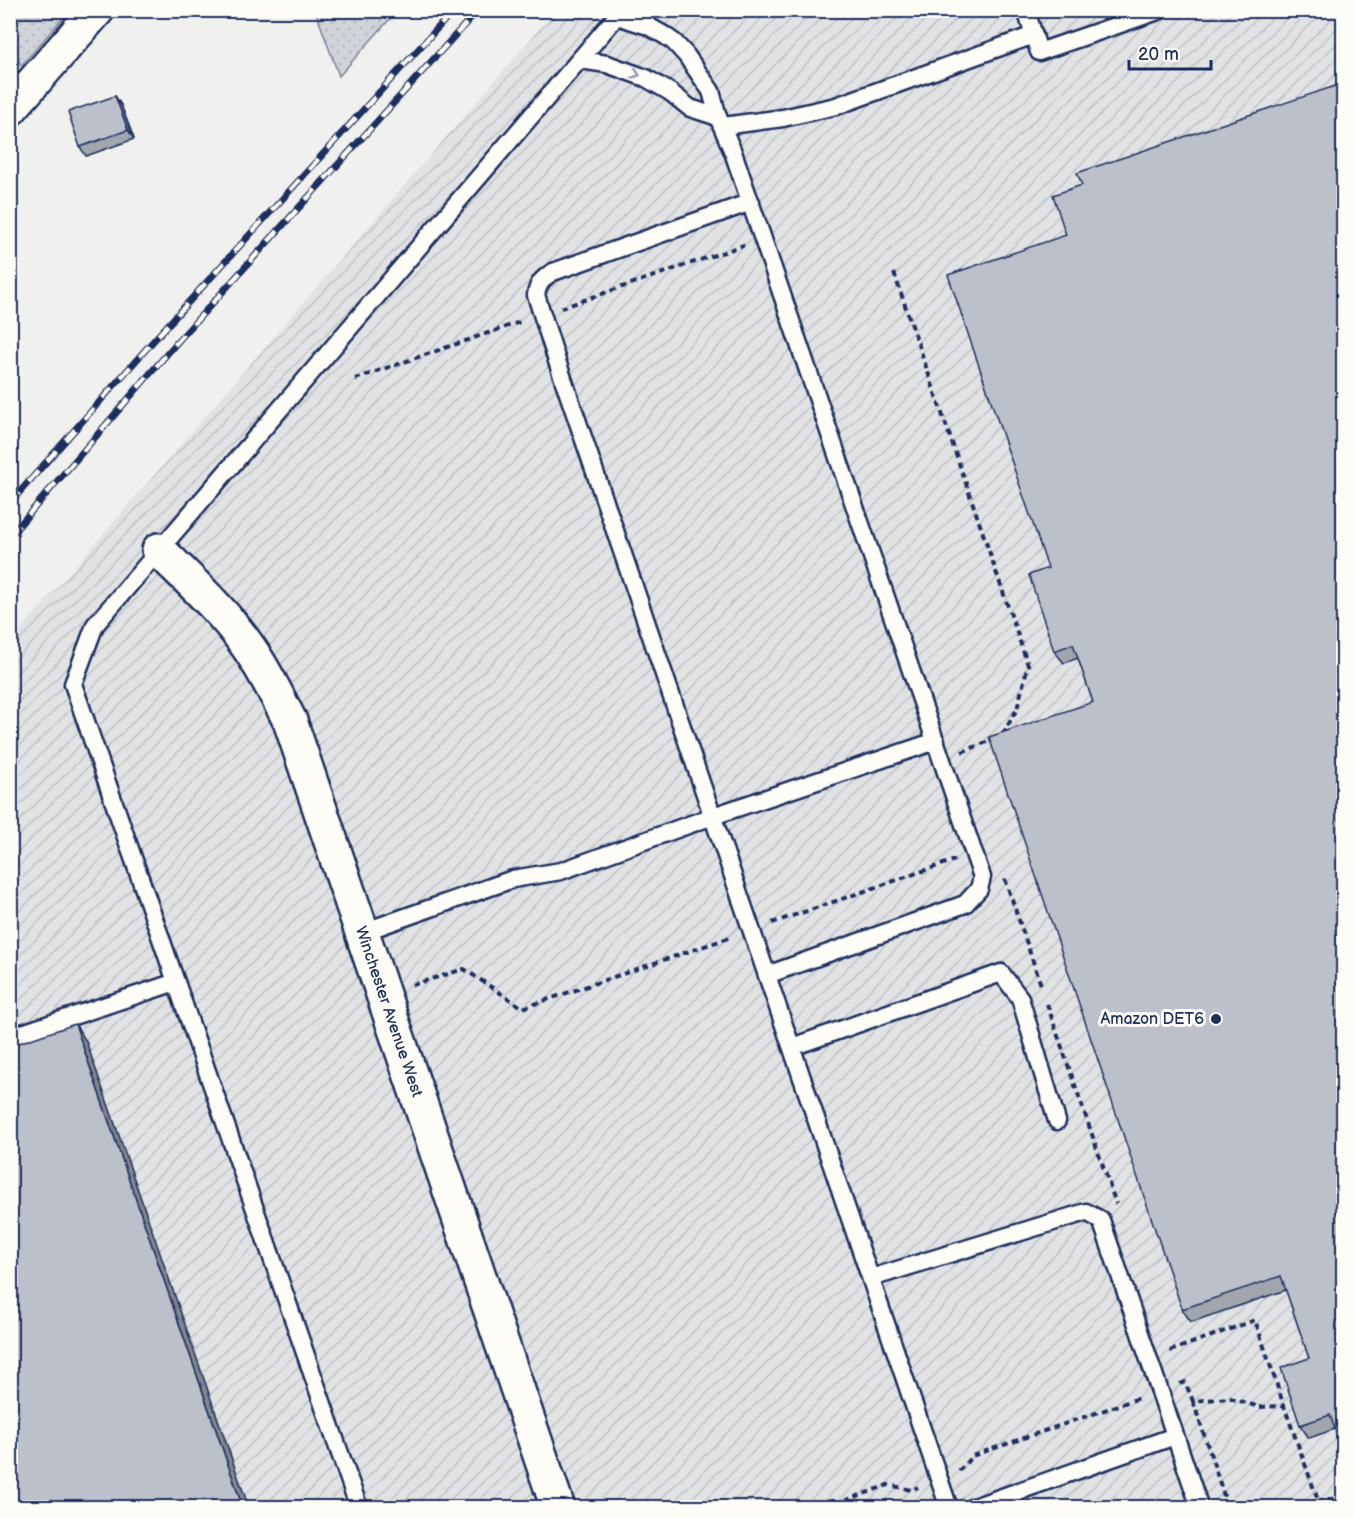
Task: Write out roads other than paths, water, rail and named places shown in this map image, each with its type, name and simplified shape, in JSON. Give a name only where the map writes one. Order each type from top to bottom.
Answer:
[{"type":"street","points":[[12,104],[97,10]]},
{"type":"street","name":"Winchester Avenue West","points":[[159,550],[245,641],[290,721],[558,1508]]},
{"type":"lane","points":[[1026,10],[1039,52],[1161,10]]},
{"type":"lane","points":[[359,1508],[73,684],[95,625],[620,13],[674,42],[711,91],[982,877],[979,889],[965,904],[767,975]]},
{"type":"lane","points":[[580,60],[607,64],[646,78],[670,92],[690,108],[720,122],[783,118],[836,106],[1034,35]]},
{"type":"lane","points":[[751,202],[553,272],[543,278],[536,295],[949,1508]]},
{"type":"lane","points":[[363,932],[513,879],[561,871],[713,816],[936,741]]},
{"type":"lane","points":[[792,1047],[1001,973],[1020,998],[1057,1121]]},
{"type":"lane","points":[[10,1037],[176,982]]},
{"type":"lane","points":[[871,1278],[1086,1212],[1101,1220],[1200,1508]]},
{"type":"lane","points":[[971,1508],[1175,1436]]},
{"type":"railway","points":[[10,503],[155,339],[454,10]]},
{"type":"railway","points":[[10,536],[179,340],[478,10]]},
{"type":"place","name":"Amazon DET6","points":[[1216,1019]]}]
